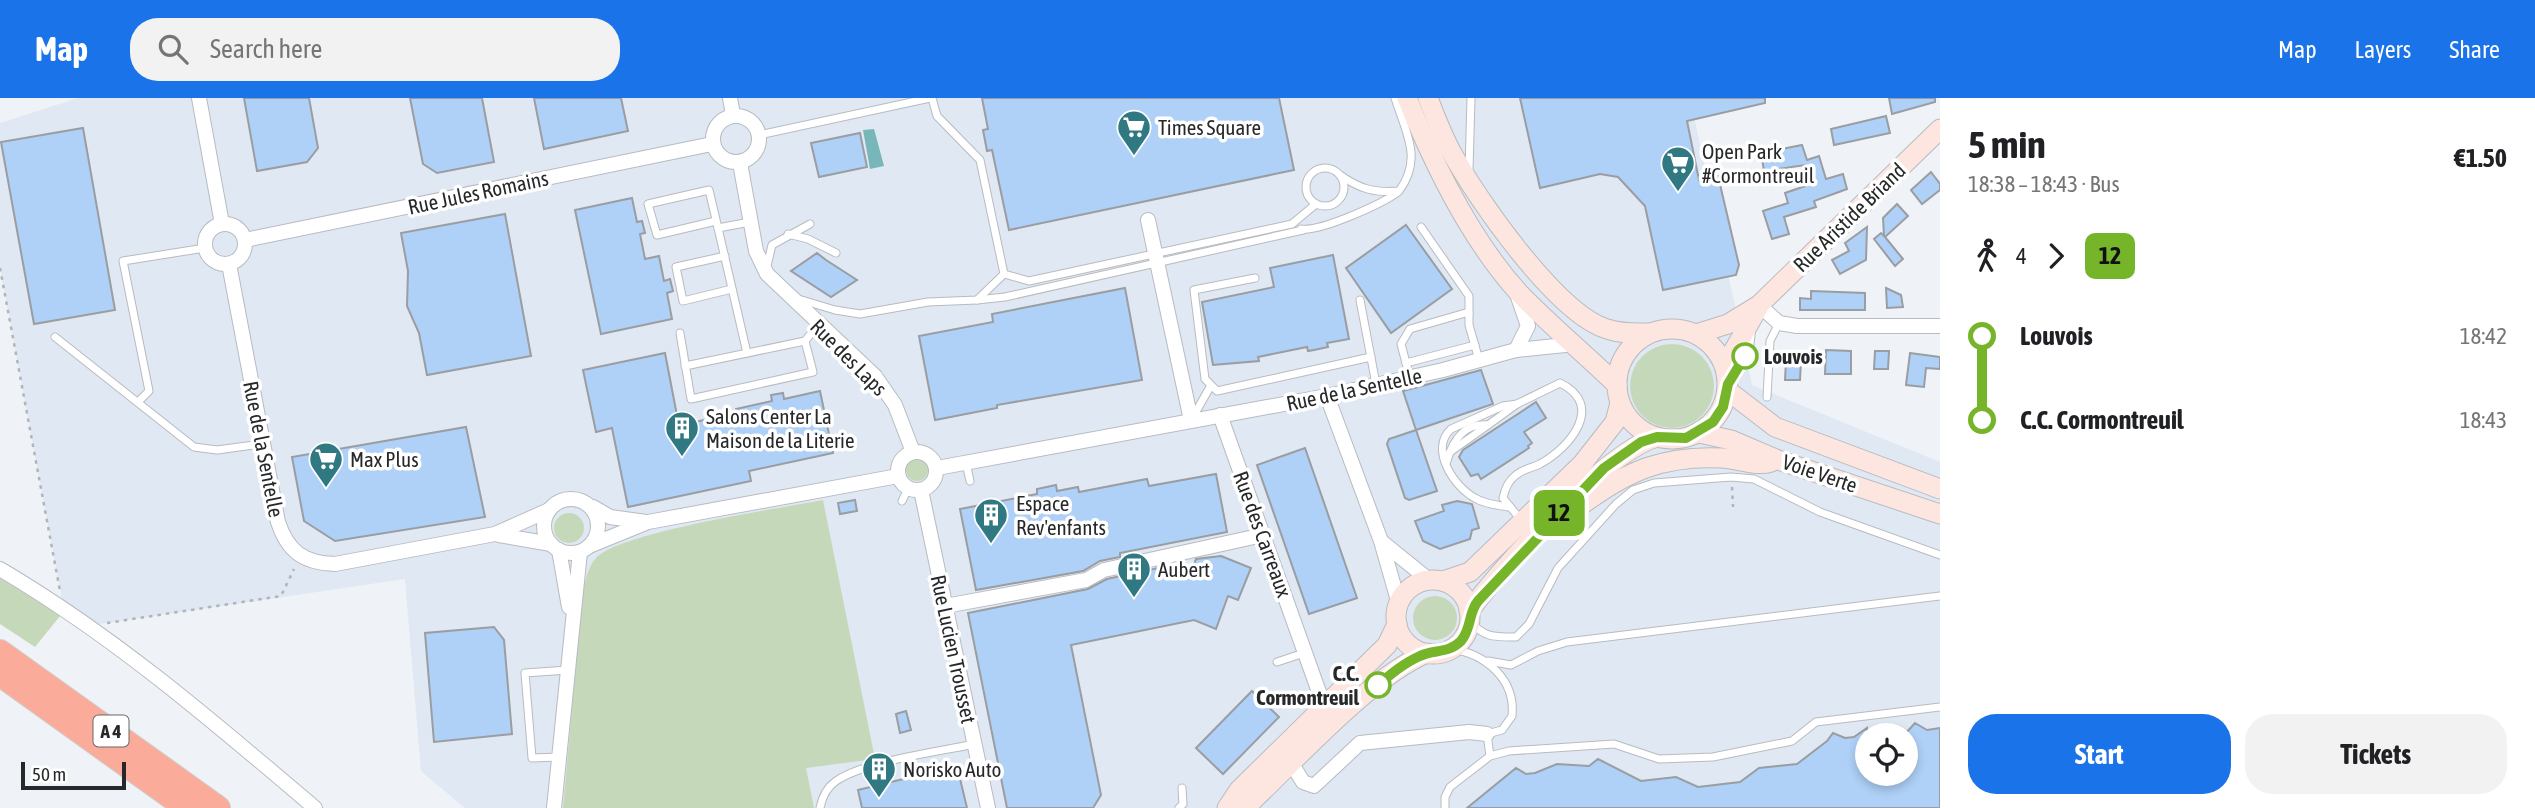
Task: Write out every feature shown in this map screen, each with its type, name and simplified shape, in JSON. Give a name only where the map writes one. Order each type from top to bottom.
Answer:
[{"type":"highway","name":"A 4","points":[[0,652],[218,808]]},
{"type":"highway","name":"A 4","points":[[0,674],[187,808]]},
{"type":"main road","points":[[1407,98],[1427,147],[1479,239],[1519,292],[1575,344],[1619,394],[1629,418],[1641,430],[1657,437],[1678,439],[1699,433],[1713,422],[1723,407],[1727,380],[1708,342],[1681,329],[1651,333],[1605,329],[1581,315],[1526,257],[1470,185],[1451,151],[1428,98]]},
{"type":"main road","name":"Rue Aristide Briand","points":[[1696,334],[1728,324],[1759,305],[1940,129]]},
{"type":"main road","name":"Rue Aristide Briand","points":[[1727,380],[1759,305]]},
{"type":"main road","points":[[1227,808],[1239,790],[1387,645],[1397,624],[1399,604],[1410,588],[1470,572],[1524,523],[1605,437],[1615,422],[1626,354],[1651,333]]},
{"type":"main road","name":"Voie Verte","points":[[1727,380],[1775,427],[1940,489]]},
{"type":"main road","name":"Voie Verte","points":[[1699,433],[1731,440],[1778,460],[1940,513]]},
{"type":"main road","points":[[1237,808],[1251,802],[1378,685],[1406,664],[1427,653],[1452,649],[1464,637],[1470,616],[1563,508],[1604,468],[1641,442],[1657,437]]},
{"type":"main road","points":[[1563,508],[1574,510],[1639,468],[1663,461],[1724,458],[1764,465],[1778,460]]},
{"type":"main road","points":[[1436,581],[1461,592],[1470,616]]},
{"type":"main road","points":[[1397,624],[1408,643],[1427,653]]},
{"type":"street","points":[[199,98],[222,224]]},
{"type":"street","points":[[730,98],[733,115]]},
{"type":"street","points":[[733,115],[745,117],[754,124],[759,135],[758,147],[751,158],[740,163],[728,162],[718,155],[712,144],[714,131],[721,120],[733,115]]},
{"type":"street","name":"Rue Jules Romains","points":[[245,240],[712,144]]},
{"type":"street","name":"Rue des Laps","points":[[740,163],[756,251],[767,274],[875,376],[895,405],[913,452]]},
{"type":"street","points":[[1148,220],[1191,420]]},
{"type":"street","points":[[222,224],[239,229],[245,240],[243,252],[229,264],[217,262],[205,248],[211,230],[222,224]]},
{"type":"street","points":[[1479,239],[1522,304],[1528,326],[1516,350]]},
{"type":"street","name":"Rue de la Sentelle","points":[[229,264],[278,522],[283,536],[299,556]]},
{"type":"street","points":[[1759,305],[1779,323],[1797,326],[1910,321],[1940,326]]},
{"type":"street","name":"Rue de la Sentelle","points":[[937,468],[1327,396],[1410,378],[1516,350],[1575,344]]},
{"type":"street","points":[[1327,396],[1381,541],[1399,604]]},
{"type":"street","name":"Rue des Carreaux","points":[[1220,415],[1324,706]]},
{"type":"street","points":[[913,452],[928,454],[937,468],[935,481],[910,494],[898,476],[902,458],[913,452]]},
{"type":"street","points":[[495,534],[555,547],[584,549],[648,522],[898,476]]},
{"type":"street","name":"Rue Lucien Trousset","points":[[910,494],[945,606],[988,808]]},
{"type":"street","points":[[299,556],[309,561],[335,564],[495,534],[549,510],[566,499],[588,504],[610,517],[648,522]]},
{"type":"street","points":[[554,808],[572,629],[584,549],[598,525],[588,504]]},
{"type":"street","points":[[549,510],[544,528],[555,547],[572,629]]},
{"type":"street","points":[[945,606],[1086,580],[1104,569],[1264,535]]},
{"type":"street","points":[[1381,541],[1436,581]]},
{"type":"street","points":[[0,569],[186,698],[315,808]]},
{"type":"street","points":[[1292,764],[1303,782],[1314,786],[1360,743],[1469,732],[1487,734]]},
{"type":"lane","points":[[759,135],[931,98],[937,116],[980,160],[1004,274]]},
{"type":"lane","points":[[1004,274],[1029,281],[1156,258],[1332,224],[1357,211],[1383,204],[1399,191],[1410,177],[1414,159],[1395,98]]},
{"type":"lane","points":[[1470,185],[1468,146],[1471,98]]},
{"type":"lane","points":[[1340,175],[1344,187],[1339,199],[1329,205],[1316,204],[1307,195],[1308,177],[1323,168],[1340,175],[1368,190],[1399,191]]},
{"type":"lane","points":[[747,353],[724,256],[717,225],[709,190],[648,204],[657,236],[717,225],[751,221]]},
{"type":"lane","points":[[789,296],[835,310],[860,314],[928,302],[1006,298],[1292,224],[1316,204]]},
{"type":"lane","points":[[767,274],[766,262],[772,246],[788,234],[810,224]]},
{"type":"lane","points":[[1292,224],[1303,230]]},
{"type":"lane","points":[[1421,227],[1469,296],[1469,312],[1479,360]]},
{"type":"lane","points":[[788,234],[808,239],[835,253]]},
{"type":"lane","points":[[138,402],[149,391],[123,261],[205,248]]},
{"type":"lane","points":[[724,256],[676,267],[683,300],[732,289]]},
{"type":"lane","points":[[977,300],[1004,274]]},
{"type":"lane","points":[[1255,278],[1194,290],[1205,379],[1210,387],[1217,391],[1371,357]]},
{"type":"lane","points":[[1360,300],[1376,385]]},
{"type":"lane","points":[[1410,378],[1401,344],[1410,329],[1469,312]]},
{"type":"lane","points":[[1767,397],[1770,341],[1779,323]]},
{"type":"lane","points":[[685,366],[805,341],[818,325]]},
{"type":"lane","points":[[680,333],[691,399],[813,372],[805,341]]},
{"type":"lane","points":[[55,337],[194,447],[217,450],[262,444]]},
{"type":"lane","points":[[1406,363],[1475,345]]},
{"type":"lane","points":[[1446,464],[1450,452],[1517,404],[1560,383],[1571,389],[1583,413],[1580,425],[1563,445],[1541,463],[1518,472],[1510,481],[1503,498],[1524,523]]},
{"type":"lane","points":[[1191,420],[1210,387]]},
{"type":"lane","points":[[1508,507],[1478,500],[1456,484],[1446,464],[1442,445],[1444,435],[1451,429],[1503,406],[1517,404]]},
{"type":"lane","points":[[966,463],[970,481]]},
{"type":"lane","points":[[1470,616],[1480,634],[1489,637],[1517,637],[1529,624],[1558,568],[1616,504],[1633,490],[1654,483],[1731,477],[1754,479],[1820,512],[1940,555]]},
{"type":"lane","points":[[1452,649],[1471,652],[1488,661],[1511,665],[1538,651],[1567,642],[1940,596]]},
{"type":"lane","points":[[1277,662],[1305,653]]},
{"type":"lane","points":[[1488,661],[1509,689],[1513,707],[1508,723],[1502,730],[1487,734],[1490,756]]},
{"type":"lane","points":[[559,757],[531,758],[525,673],[568,670]]},
{"type":"lane","points":[[1446,808],[1445,797],[1450,787],[1490,756],[1509,751],[1614,744],[1659,759],[1713,757],[1792,741],[1816,722],[1940,707]]},
{"type":"lane","points":[[820,808],[823,794],[835,781],[858,771],[974,744]]},
{"type":"lane","points":[[1179,808],[1183,804],[1182,788]]},
{"type":"path","points":[[0,268],[64,611]]},
{"type":"path","points":[[1731,477],[1733,507]]},
{"type":"path","points":[[85,626],[281,596],[299,556]]},
{"type":"shaded area","points":[[78,98],[1690,98],[1752,385],[1940,462],[1940,808],[465,808],[421,771],[405,579],[85,626],[64,611],[0,268],[0,123]]},
{"type":"green space","points":[[1672,344],[1688,347],[1702,356],[1711,370],[1714,386],[1711,402],[1702,416],[1688,425],[1672,428],[1656,425],[1642,416],[1633,402],[1630,386],[1633,370],[1642,356],[1656,347]]},
{"type":"green space","points":[[917,459],[925,462],[928,470],[925,478],[917,481],[909,478],[906,470],[909,462]]},
{"type":"green space","points":[[823,500],[875,759],[806,768],[814,808],[563,808],[582,603],[587,575],[596,558],[611,548],[667,530]]},
{"type":"green space","points":[[569,513],[575,514],[583,522],[583,534],[575,542],[569,543],[563,542],[555,534],[554,528],[555,522],[563,514]]},
{"type":"green space","points":[[0,577],[64,611],[35,647],[0,624]]},
{"type":"green space","points":[[1435,596],[1450,603],[1457,618],[1450,633],[1435,640],[1420,633],[1413,618],[1420,603]]},
{"type":"water","points":[[874,129],[884,166],[870,169],[863,130]]},
{"type":"building","points":[[244,98],[309,98],[318,148],[307,162],[257,171]]},
{"type":"building","points":[[410,98],[482,98],[494,162],[437,173],[423,164]]},
{"type":"building","points":[[534,98],[621,98],[628,131],[544,149]]},
{"type":"building","name":"Times Square","points":[[982,98],[1279,98],[1294,170],[1009,230],[992,150],[987,151],[983,130],[988,129]]},
{"type":"building","name":"Open Park #Cormontreuil","points":[[1520,98],[1765,98],[1765,103],[1687,121],[1699,180],[1718,176],[1739,265],[1736,275],[1663,290],[1645,206],[1618,177],[1600,174],[1540,188]]},
{"type":"building","points":[[1889,98],[1935,98],[1935,102],[1892,114]]},
{"type":"building","points":[[1886,116],[1890,133],[1834,145],[1831,129]]},
{"type":"building","points":[[83,128],[115,310],[34,324],[1,142]]},
{"type":"building","points":[[860,133],[867,167],[819,177],[811,143]]},
{"type":"building","points":[[1802,145],[1807,160],[1819,156],[1826,179],[1843,174],[1847,189],[1814,201],[1816,207],[1784,217],[1789,234],[1772,239],[1763,211],[1788,203],[1785,193],[1811,184],[1805,165],[1764,171],[1761,153]]},
{"type":"building","points":[[1931,172],[1940,184],[1940,190],[1922,204],[1911,190]]},
{"type":"building","points":[[632,198],[637,222],[642,221],[645,233],[640,234],[645,259],[659,256],[664,281],[670,279],[673,291],[667,293],[672,319],[601,334],[575,210]]},
{"type":"building","points":[[1897,204],[1908,216],[1885,237],[1903,259],[1895,266],[1874,239],[1881,233],[1884,236],[1883,218]]},
{"type":"building","points":[[505,214],[531,356],[427,375],[419,333],[407,306],[408,271],[401,233]]},
{"type":"building","points":[[1406,225],[1452,289],[1391,333],[1346,268]]},
{"type":"building","points":[[1867,227],[1866,260],[1840,274],[1832,260],[1849,251],[1845,243]]},
{"type":"building","points":[[817,253],[857,280],[831,297],[791,271]]},
{"type":"building","points":[[1333,255],[1349,339],[1327,343],[1328,347],[1314,350],[1308,351],[1307,347],[1258,357],[1259,361],[1213,365],[1202,302],[1274,287],[1270,268]]},
{"type":"building","points":[[1125,288],[1142,380],[997,405],[997,408],[935,420],[919,336],[993,322],[992,314]]},
{"type":"building","points":[[1886,288],[1901,295],[1903,307],[1887,308]]},
{"type":"building","points":[[1811,291],[1865,293],[1865,310],[1800,310],[1800,298],[1811,299]]},
{"type":"building","points":[[1826,350],[1851,351],[1851,374],[1825,374]]},
{"type":"building","points":[[1875,351],[1889,351],[1888,369],[1874,369]]},
{"type":"building","points":[[665,353],[679,426],[708,419],[709,425],[738,419],[736,409],[772,401],[771,395],[783,393],[784,399],[820,391],[833,453],[749,471],[751,481],[628,507],[612,428],[596,432],[583,370]]},
{"type":"building","points":[[1910,353],[1940,357],[1940,369],[1926,368],[1924,387],[1906,385]]},
{"type":"building","points":[[1786,360],[1801,361],[1800,380],[1785,380]]},
{"type":"building","points":[[1481,370],[1493,404],[1416,430],[1403,391]]},
{"type":"building","points":[[1536,402],[1546,418],[1524,432],[1532,443],[1529,448],[1481,479],[1478,474],[1471,476],[1459,457],[1463,450]]},
{"type":"building","points":[[466,427],[485,517],[335,541],[304,521],[292,457]]},
{"type":"building","points":[[1416,430],[1437,491],[1409,500],[1405,498],[1387,444],[1389,439]]},
{"type":"building","points":[[1305,448],[1357,598],[1309,614],[1257,465]]},
{"type":"building","points":[[1216,474],[1227,532],[1120,553],[1120,557],[1100,561],[1083,571],[976,590],[960,509],[1037,494],[1037,489],[1056,485],[1057,491],[1078,487],[1079,492],[1147,479],[1149,486]]},
{"type":"building","points":[[855,500],[857,511],[840,514],[838,503]]},
{"type":"building","points":[[1457,501],[1472,504],[1479,528],[1472,530],[1470,539],[1440,549],[1423,541],[1415,521],[1444,511],[1442,505]]},
{"type":"building","points":[[1221,556],[1251,568],[1238,600],[1228,596],[1216,629],[1194,620],[1071,645],[1101,795],[1093,808],[1007,808],[968,613],[1088,589],[1107,579],[1172,565],[1191,573],[1196,559]]},
{"type":"building","points":[[494,627],[504,640],[512,734],[434,742],[425,633]]},
{"type":"building","points":[[1252,691],[1279,717],[1223,774],[1196,748]]},
{"type":"building","points":[[906,711],[911,730],[900,733],[896,714]]},
{"type":"building","points":[[1918,725],[1927,730],[1940,728],[1940,808],[1467,808],[1516,768],[1526,774],[1557,764],[1589,766],[1598,759],[1641,781],[1676,777],[1698,787],[1740,782],[1759,768],[1797,764],[1827,741],[1833,733],[1845,738],[1854,737],[1855,786],[1918,786]]},
{"type":"building","points":[[957,766],[967,808],[862,808],[858,790]]},
{"type":"bus line","name":"12","points":[[1378,685],[1418,657],[1452,649],[1468,629],[1469,611],[1563,508],[1604,468],[1641,442],[1657,437],[1671,440],[1686,438],[1699,433],[1713,422],[1723,407],[1728,384],[1745,356]]},
{"type":"place","name":"Times Square","points":[[1134,157]]},
{"type":"place","name":"Open Park #Cormontreuil","points":[[1678,193]]},
{"type":"place","name":"Louvois","points":[[1745,356]]},
{"type":"place","name":"Salons Center La Maison de la Literie","points":[[682,458]]},
{"type":"place","name":"Max Plus","points":[[326,489]]},
{"type":"place","name":"Espace Rev'enfants","points":[[991,545]]},
{"type":"place","name":"Aubert","points":[[1134,599]]},
{"type":"place","name":"C.C. Cormontreuil","points":[[1378,685]]},
{"type":"place","name":"Norisko Auto","points":[[879,799]]}]
